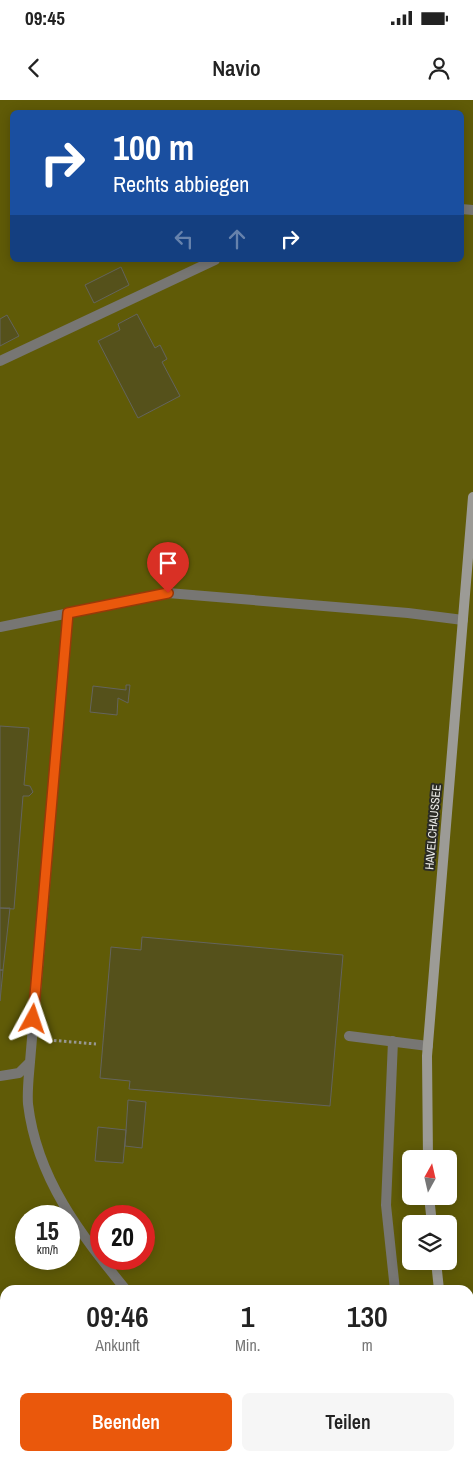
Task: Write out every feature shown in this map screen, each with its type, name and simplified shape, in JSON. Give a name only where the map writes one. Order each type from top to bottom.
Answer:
[{"type":"street","name":"HAVELCHAUSSEE","points":[[428,1150],[428,1046],[473,497]]},
{"type":"street","points":[[437,1270],[438,1285]]},
{"type":"lane","points":[[0,361],[211,262]]},
{"type":"lane","points":[[0,627],[168,593],[408,613],[463,620]]},
{"type":"lane","points":[[68,613],[28,1103],[42,1161],[56,1195],[96,1253],[122,1285]]},
{"type":"lane","points":[[349,1036],[428,1046]]},
{"type":"lane","points":[[393,1041],[386,1205],[394,1285]]},
{"type":"lane","points":[[0,1076],[19,1072],[30,1062]]},
{"type":"path","points":[[32,1039],[96,1044]]},
{"type":"shaded area","points":[[0,100],[473,100],[473,1285],[0,1285]]},
{"type":"building","points":[[121,267],[129,285],[94,303],[85,285]]},
{"type":"building","points":[[137,314],[155,348],[160,345],[167,359],[162,362],[180,396],[138,418],[98,341],[120,330],[118,324]]},
{"type":"building","points":[[7,315],[19,336],[0,346],[0,319]]},
{"type":"building","points":[[126,685],[130,685],[128,703],[118,698],[117,715],[90,712],[93,686],[126,690]]},
{"type":"building","points":[[0,726],[29,728],[24,785],[30,786],[33,792],[29,796],[23,796],[14,909],[0,908]]},
{"type":"building","points":[[0,908],[10,908],[3,970],[0,970]]},
{"type":"building","points":[[142,937],[343,955],[330,1106],[129,1089],[130,1081],[100,1078],[111,947],[141,950]]},
{"type":"building","points":[[0,970],[3,970],[0,1001]]},
{"type":"building","points":[[128,1100],[146,1102],[142,1148],[125,1146]]},
{"type":"building","points":[[98,1127],[126,1130],[123,1163],[95,1161]]},
{"type":"route","points":[[33,1019],[68,613],[168,593]]}]
